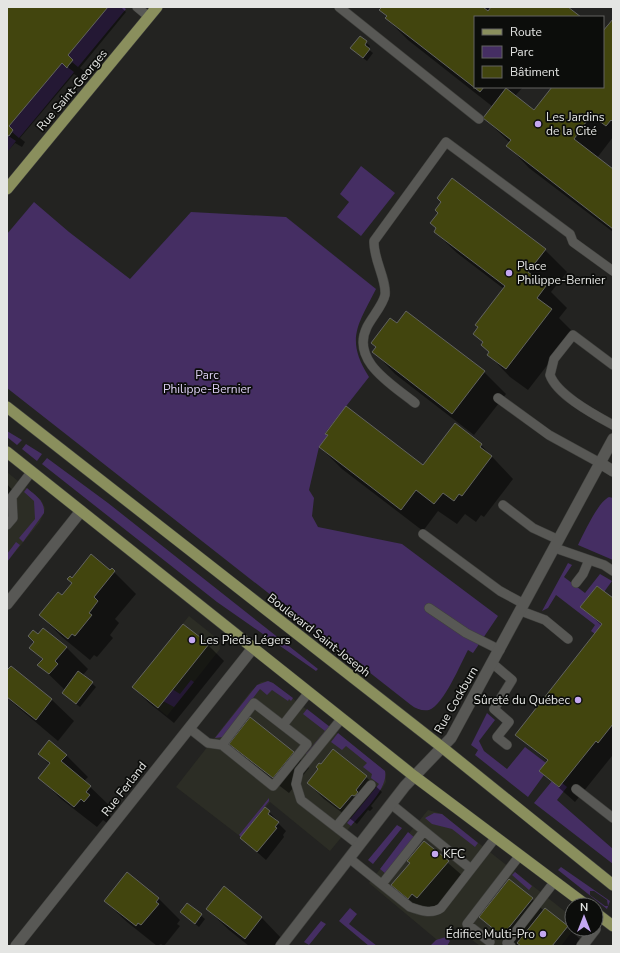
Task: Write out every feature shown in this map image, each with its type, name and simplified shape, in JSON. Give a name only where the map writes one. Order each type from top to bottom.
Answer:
[{"type":"main road","name":"Rue Saint-Georges","points":[[7,189],[157,7]]},
{"type":"main road","name":"Boulevard Saint-Joseph","points":[[7,407],[442,748],[613,885]]},
{"type":"main road","points":[[7,452],[414,776],[576,897]]},
{"type":"street","name":"Rue Cockburn","points":[[281,946],[391,804],[414,776],[451,738],[613,440]]},
{"type":"street","points":[[600,463],[613,471]]},
{"type":"street","points":[[7,604],[81,511]]},
{"type":"street","name":"Rue Ferland","points":[[16,946],[253,648]]},
{"type":"street","points":[[582,946],[589,937]]},
{"type":"lane","points":[[137,7],[149,17]]},
{"type":"lane","points":[[339,7],[479,119]]},
{"type":"lane","points":[[415,403],[372,368],[364,348],[364,333],[384,296],[384,286],[374,255],[374,241],[446,142],[570,234],[573,242],[613,271]]},
{"type":"lane","points":[[613,364],[573,335],[554,359],[550,375],[557,386],[592,414],[613,424]]},
{"type":"lane","points":[[498,398],[549,436],[600,463]]},
{"type":"lane","points":[[7,525],[13,518],[12,497],[32,472]]},
{"type":"lane","points":[[503,505],[557,544],[589,560],[604,565],[613,572]]},
{"type":"lane","points":[[422,534],[500,591],[545,620],[568,639]]},
{"type":"lane","points":[[576,583],[583,574],[589,560]]},
{"type":"lane","points":[[429,608],[466,632],[500,650]]},
{"type":"lane","points":[[492,663],[512,680],[494,709],[509,722],[497,737],[507,745]]},
{"type":"lane","points":[[283,725],[309,692]]},
{"type":"lane","points":[[190,728],[208,743],[222,745],[273,786],[307,744],[254,703],[222,745]]},
{"type":"lane","points":[[342,718],[297,775],[296,784],[301,800],[359,845]]},
{"type":"lane","points":[[336,827],[371,785]]},
{"type":"lane","points":[[576,789],[613,818]]},
{"type":"lane","points":[[391,804],[471,869]]},
{"type":"lane","points":[[382,884],[424,831]]},
{"type":"lane","points":[[349,858],[410,907],[422,911],[435,912],[440,908],[496,837]]},
{"type":"lane","points":[[490,942],[467,924],[520,855]]},
{"type":"lane","points":[[511,946],[507,943],[555,881]]},
{"type":"shaded area","points":[[7,472],[41,500],[45,508],[39,523],[7,562]]},
{"type":"shaded area","points":[[189,616],[219,640],[220,649],[167,716],[132,687]]},
{"type":"shaded area","points":[[268,681],[273,683],[385,771],[386,782],[383,787],[330,851],[270,802],[241,837],[176,787],[251,691],[261,682]]},
{"type":"shaded area","points":[[428,810],[442,814],[564,911],[564,937],[568,937],[561,946],[480,946],[455,927],[442,944],[369,883]]},
{"type":"green space","points":[[108,7],[123,7],[126,9],[78,67],[72,62],[73,60],[68,55]]},
{"type":"green space","points":[[62,63],[74,72],[19,138],[12,132],[13,130],[9,126]]},
{"type":"green space","points":[[7,135],[16,141],[7,152]]},
{"type":"green space","points":[[361,166],[395,193],[361,236],[337,217],[349,202],[340,194]]},
{"type":"green space","name":"Parc Philippe-Bernier","points":[[34,202],[69,232],[130,279],[191,212],[286,217],[376,289],[360,323],[356,342],[357,352],[369,377],[325,433],[328,435],[319,447],[309,490],[314,498],[312,516],[318,527],[402,544],[498,616],[473,653],[468,650],[446,693],[434,707],[429,710],[424,710],[417,709],[411,705],[7,388],[7,234]]},
{"type":"green space","points":[[7,431],[22,440],[17,445],[7,437]]},
{"type":"green space","points":[[26,444],[42,454],[37,461],[22,449]]},
{"type":"green space","points":[[47,458],[108,503],[318,669],[316,671],[217,602],[42,464]]},
{"type":"green space","points":[[27,488],[37,496],[43,505],[44,513],[23,542],[19,538],[35,519],[34,501],[24,492]]},
{"type":"green space","points":[[609,497],[613,498],[613,560],[578,545],[596,511]]},
{"type":"green space","points":[[16,542],[20,545],[7,562],[7,554]]},
{"type":"green space","points":[[568,563],[572,565],[564,577],[585,593],[600,574],[612,581],[604,592],[597,586],[580,607],[602,624],[595,634],[591,631],[595,625],[556,595],[548,608],[542,611]]},
{"type":"green space","points":[[191,680],[194,682],[174,707],[163,701],[172,689],[180,694]]},
{"type":"green space","points":[[268,681],[293,698],[291,701],[289,699],[288,701],[272,690],[267,695],[260,689],[223,737],[215,738],[257,685]]},
{"type":"green space","points":[[307,709],[330,727],[309,756],[306,754],[325,731],[303,714]]},
{"type":"green space","points":[[487,713],[495,720],[479,741],[484,751],[507,769],[525,747],[546,763],[539,771],[544,775],[528,797],[475,755],[478,750],[471,745]]},
{"type":"green space","points":[[338,733],[385,771],[383,785],[379,792],[374,800],[351,826],[347,823],[379,784],[371,778],[372,774],[363,767],[367,763],[346,746],[342,750],[331,742]]},
{"type":"green space","points":[[552,781],[559,787],[562,783],[567,787],[557,800],[613,849],[613,864],[534,803]]},
{"type":"green space","points":[[269,798],[269,801],[241,837],[239,835]]},
{"type":"green space","points":[[434,813],[442,814],[478,843],[475,847],[452,829],[432,824],[425,818]]},
{"type":"green space","points":[[397,825],[402,828],[373,864],[368,860]]},
{"type":"green space","points":[[408,832],[415,838],[386,874],[380,869]]},
{"type":"green space","points":[[561,867],[610,901],[607,909],[604,907],[604,905],[608,906],[607,900],[604,897],[594,891],[590,891],[590,895],[592,897],[558,870]]},
{"type":"green space","points":[[515,872],[532,886],[529,890],[512,875]]},
{"type":"green space","points":[[350,908],[357,914],[349,924],[377,946],[369,946],[339,921]]},
{"type":"green space","points":[[321,921],[326,924],[309,945],[304,942]]},
{"type":"green space","points":[[446,937],[450,941],[447,946],[430,946],[436,940]]},
{"type":"building","points":[[7,7],[108,7],[68,55],[73,60],[67,68],[62,63],[9,126],[13,130],[9,136],[7,135]]},
{"type":"building","points":[[382,7],[483,7],[488,11],[491,7],[568,7],[580,16],[474,16],[474,87],[385,18],[387,16],[379,10]]},
{"type":"building","name":"Les Jardins de la Cité","points":[[613,19],[613,122],[611,120],[606,126],[591,115],[574,139],[613,169],[613,229],[506,146],[511,140],[483,118],[506,88],[534,110],[551,88],[604,88],[604,30]]},
{"type":"building","points":[[360,36],[367,41],[365,45],[370,49],[363,58],[350,48]]},
{"type":"building","points":[[475,88],[483,88],[480,92]]},
{"type":"building","name":"Place Philippe-Bernier","points":[[452,178],[546,249],[528,272],[546,286],[537,298],[552,309],[506,369],[487,355],[489,352],[481,345],[483,342],[473,334],[478,327],[475,325],[505,286],[434,232],[436,228],[430,223],[438,213],[435,210],[441,202],[437,198]]},
{"type":"building","points":[[406,311],[485,371],[452,414],[372,352],[376,347],[371,343],[390,318],[397,323]]},
{"type":"building","points":[[346,406],[423,465],[455,423],[482,444],[480,447],[492,456],[462,496],[459,494],[454,501],[443,493],[434,504],[416,490],[401,510],[319,447],[328,435],[325,434]]},
{"type":"building","points":[[91,554],[110,570],[112,568],[115,571],[94,597],[98,601],[89,613],[92,615],[75,636],[72,634],[68,639],[39,615],[58,592],[62,595],[72,583],[67,579],[70,576],[72,578]]},
{"type":"building","name":"Sûreté du Québec","points":[[597,586],[613,598],[613,724],[598,743],[596,741],[559,787],[539,771],[548,760],[515,735],[602,624],[580,607]]},
{"type":"building","points":[[183,624],[209,644],[158,708],[132,687]]},
{"type":"building","points":[[43,628],[67,647],[55,661],[58,664],[49,674],[37,665],[43,659],[29,648],[34,642],[28,636],[33,630],[38,634]]},
{"type":"building","points":[[11,666],[52,699],[36,720],[7,697],[7,670]]},
{"type":"building","points":[[78,671],[93,682],[76,704],[62,693]]},
{"type":"building","points":[[250,717],[294,752],[273,778],[229,744]]},
{"type":"building","points":[[49,740],[67,755],[61,761],[91,786],[86,792],[90,795],[84,802],[81,799],[74,807],[38,778],[50,763],[38,754]]},
{"type":"building","points":[[333,749],[367,776],[356,790],[358,792],[356,795],[352,795],[340,809],[307,783],[318,769],[316,767],[319,763],[321,764]]},
{"type":"building","points":[[265,807],[270,811],[268,814],[279,822],[275,827],[277,828],[257,852],[240,838]]},
{"type":"building","points":[[424,841],[449,861],[417,898],[412,894],[408,899],[391,885],[410,863],[407,861]]},
{"type":"building","points":[[127,872],[159,898],[156,902],[159,904],[141,925],[138,923],[136,926],[104,901]]},
{"type":"building","points":[[509,879],[533,898],[502,936],[479,917]]},
{"type":"building","points":[[224,886],[262,917],[245,939],[206,909]]},
{"type":"building","points":[[187,903],[202,914],[195,924],[180,912]]},
{"type":"building","name":"Édifice Multi-Pro","points":[[545,908],[564,923],[564,931],[552,946],[521,946],[517,943]]},
{"type":"place","name":"Les Jardins de la Cité","points":[[538,124]]},
{"type":"place","name":"Place Philippe-Bernier","points":[[509,273]]},
{"type":"place","name":"Les Pieds Légers","points":[[192,640]]},
{"type":"place","name":"Sûreté du Québec","points":[[578,700]]},
{"type":"place","name":"KFC","points":[[435,854]]},
{"type":"place","name":"Édifice Multi-Pro","points":[[543,934]]}]
